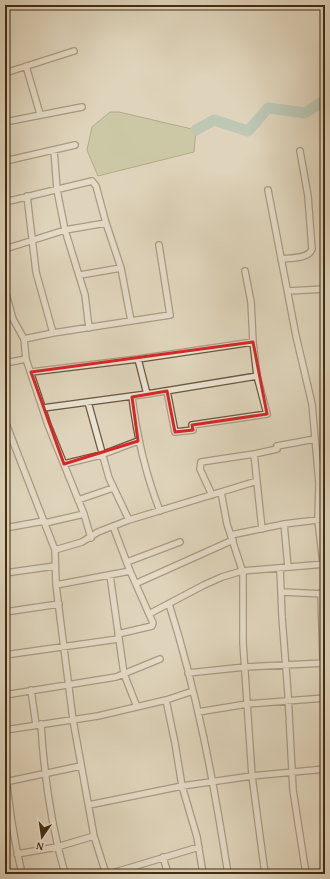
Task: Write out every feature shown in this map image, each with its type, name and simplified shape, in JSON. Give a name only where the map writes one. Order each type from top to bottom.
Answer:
[{"type":"street","points":[[5,73],[74,51]]},
{"type":"street","points":[[26,66],[40,114]]},
{"type":"street","points":[[5,122],[82,107]]},
{"type":"street","points":[[5,162],[75,145]]},
{"type":"street","points":[[54,150],[57,190],[65,230],[85,295],[89,328]]},
{"type":"street","points":[[280,259],[307,255],[311,253],[312,249],[308,196],[300,151]]},
{"type":"street","points":[[5,202],[92,181],[96,186],[106,223],[121,268],[131,321]]},
{"type":"street","points":[[149,614],[204,585],[222,577],[242,571],[324,564],[318,520],[319,483],[312,404],[280,259],[268,190]]},
{"type":"street","points":[[27,196],[36,272],[53,332]]},
{"type":"street","points":[[5,249],[65,230],[106,223]]},
{"type":"street","points":[[24,339],[53,332],[89,328],[170,315],[159,245]]},
{"type":"street","points":[[80,275],[121,268]]},
{"type":"street","points":[[167,391],[174,432],[192,430],[192,425],[268,414],[257,376],[253,342],[251,302],[245,271]]},
{"type":"street","points":[[5,290],[8,310],[24,339],[26,359],[48,425],[84,514],[91,538]]},
{"type":"street","points":[[288,291],[325,290]]},
{"type":"street","points":[[31,372],[138,359],[253,342]]},
{"type":"street","points":[[5,363],[26,359]]},
{"type":"street","points":[[138,359],[147,394]]},
{"type":"street","points":[[43,408],[132,397],[257,376]]},
{"type":"street","points":[[132,397],[138,441],[150,488],[160,511]]},
{"type":"street","points":[[88,402],[101,455],[113,488],[129,520]]},
{"type":"street","points":[[5,421],[55,550],[54,566],[56,585],[73,720],[94,836],[106,874],[199,847]]},
{"type":"street","points":[[212,495],[200,469],[201,462],[254,454],[315,439]]},
{"type":"street","points":[[64,464],[101,455],[138,441]]},
{"type":"street","points":[[254,454],[262,529]]},
{"type":"street","points":[[55,550],[82,542],[91,538],[98,532],[129,520],[257,481]]},
{"type":"street","points":[[78,500],[113,488]]},
{"type":"street","points":[[221,492],[227,524],[242,571],[243,643],[252,776],[265,874]]},
{"type":"street","points":[[5,528],[84,514]]},
{"type":"street","points":[[137,583],[232,538],[284,524],[325,519]]},
{"type":"street","points":[[284,524],[288,567]]},
{"type":"street","points":[[5,655],[118,636],[152,626],[153,623],[137,583],[126,562],[113,526]]},
{"type":"street","points":[[126,562],[180,542]]},
{"type":"street","points":[[5,573],[54,566]]},
{"type":"street","points":[[280,568],[294,800],[306,874]]},
{"type":"street","points":[[56,585],[130,571]]},
{"type":"street","points":[[110,575],[124,674],[137,707]]},
{"type":"street","points":[[188,673],[245,667],[324,663],[323,593],[281,592]]},
{"type":"street","points":[[5,612],[59,604]]},
{"type":"street","points":[[169,604],[198,712],[220,824],[228,874]]},
{"type":"street","points":[[5,695],[104,679],[124,674],[160,659]]},
{"type":"street","points":[[31,690],[57,847],[65,874]]},
{"type":"street","points":[[5,730],[98,716],[166,700],[193,691]]},
{"type":"street","points":[[198,712],[247,704],[325,698]]},
{"type":"street","points":[[166,700],[182,786],[193,821],[203,874]]},
{"type":"street","points":[[5,763],[8,804],[22,874]]},
{"type":"street","points":[[6,782],[81,766]]},
{"type":"street","points":[[89,806],[182,786],[292,771],[325,769]]},
{"type":"street","points":[[17,854],[57,847],[94,836]]},
{"type":"street","points":[[163,857],[168,874]]},
{"type":"highlighted area","points":[[253,342],[267,414],[192,425],[193,430],[175,432],[167,391],[132,397],[138,441],[64,464],[31,372]]},
{"type":"green space","points":[[110,112],[119,112],[196,130],[194,152],[98,176],[87,150],[92,127]]},
{"type":"waterway","points":[[196,130],[214,120],[248,131],[268,108],[305,113],[325,100]]}]
